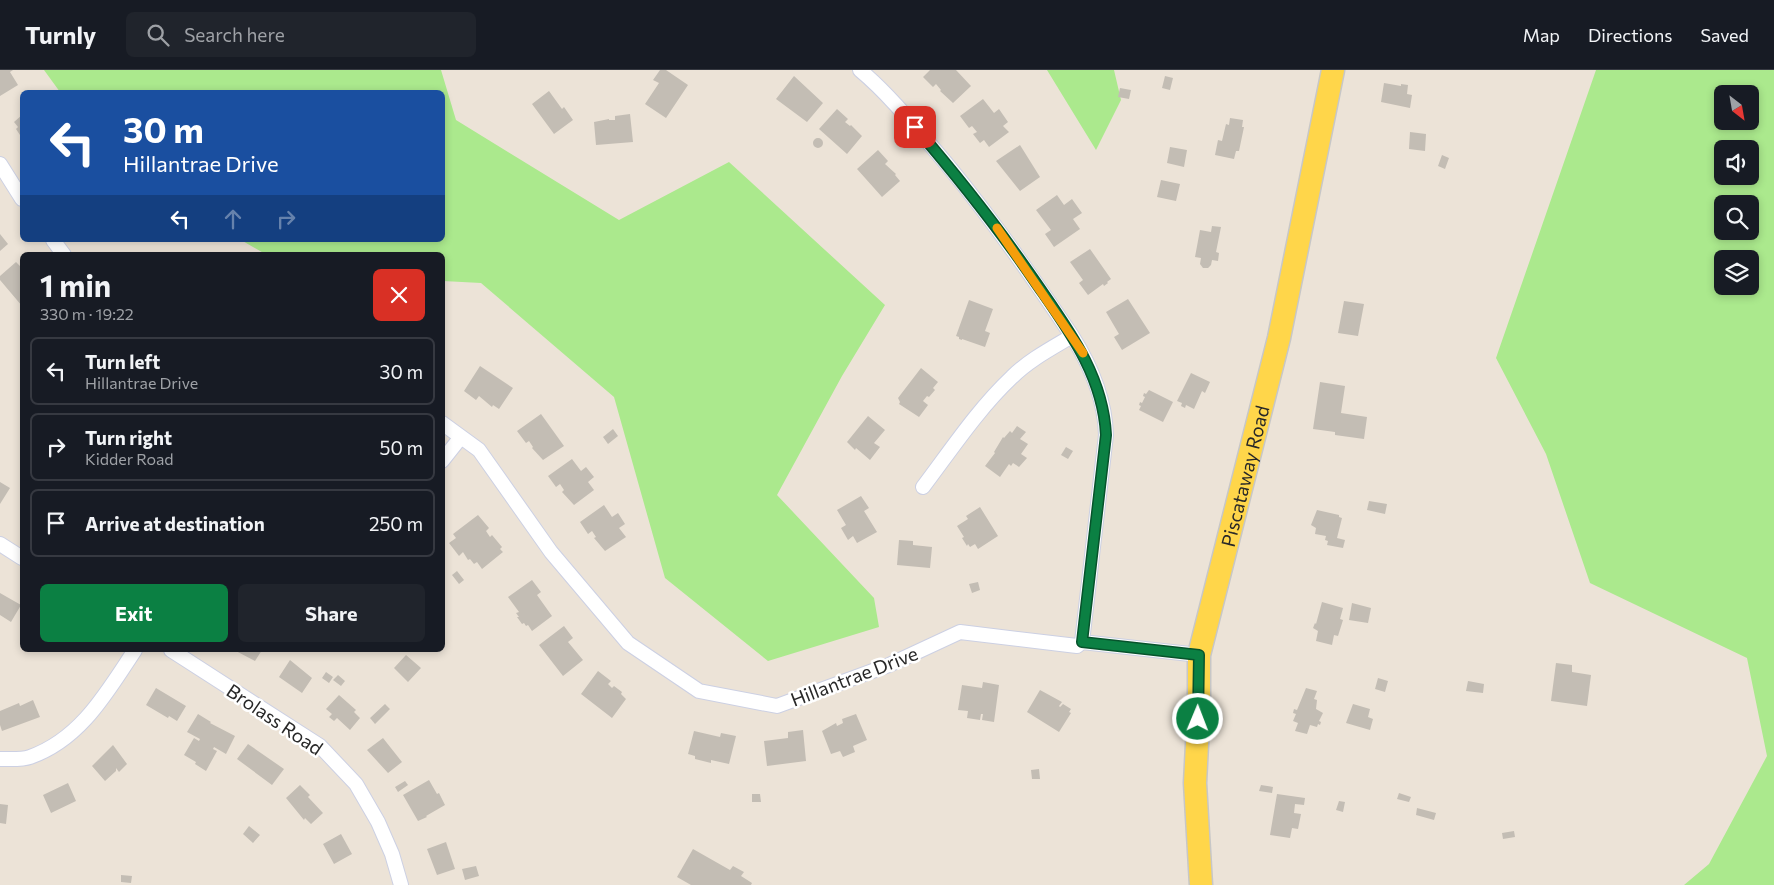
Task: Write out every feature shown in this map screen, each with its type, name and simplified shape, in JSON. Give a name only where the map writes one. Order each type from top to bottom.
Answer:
[{"type":"main road","name":"Piscataway Road","points":[[1201,885],[1195,783],[1199,706],[1199,655],[1279,338],[1333,70]]},
{"type":"street","points":[[860,70],[898,108],[976,200],[1072,336],[1081,350],[1096,383],[1106,418],[1106,435],[1082,642]]},
{"type":"street","points":[[0,164],[20,196]]},
{"type":"street","points":[[923,487],[985,405],[1012,376],[1072,336]]},
{"type":"street","name":"Hillantrae Drive","points":[[445,425],[479,450],[551,552],[628,643],[699,692],[777,706],[889,664],[960,632],[1077,646],[1082,642],[1199,655]]},
{"type":"street","points":[[445,457],[461,437]]},
{"type":"street","points":[[0,544],[20,557]]},
{"type":"street","points":[[0,759],[29,758],[58,744],[98,707],[134,652]]},
{"type":"street","name":"Brolass Road","points":[[174,652],[320,746],[356,784],[378,822],[392,854],[401,885]]},
{"type":"green space","points":[[44,70],[441,70],[456,120],[619,220],[729,162],[885,305],[842,376],[777,495],[874,598],[879,627],[768,661],[665,578],[614,397],[481,283],[445,281],[445,252],[262,252],[244,242],[445,242],[445,90],[59,90]]},
{"type":"green space","points":[[1047,70],[1114,70],[1121,100],[1096,150]]},
{"type":"green space","points":[[1596,70],[1774,70],[1774,885],[1684,885],[1709,864],[1767,756],[1747,658],[1590,583],[1546,454],[1496,358]]},
{"type":"building","points":[[0,70],[13,70],[10,72],[18,85],[0,96]]},
{"type":"building","points":[[660,70],[666,70],[688,85],[666,118],[645,104],[659,83],[653,80]]},
{"type":"building","points":[[930,70],[956,70],[971,86],[953,103],[940,91],[936,84],[933,87],[923,77]]},
{"type":"building","points":[[794,76],[823,103],[807,122],[776,99]]},
{"type":"building","points":[[1165,76],[1173,78],[1170,90],[1162,88]]},
{"type":"building","points":[[1384,83],[1401,86],[1401,84],[1408,85],[1407,94],[1412,95],[1410,108],[1381,102]]},
{"type":"building","points":[[1120,88],[1131,90],[1129,99],[1118,97]]},
{"type":"building","points":[[549,91],[573,120],[554,134],[532,104]]},
{"type":"building","points":[[983,99],[994,113],[999,109],[1008,122],[1003,126],[1009,132],[989,147],[984,140],[980,143],[973,134],[977,132],[972,126],[969,128],[960,116]]},
{"type":"building","points":[[837,109],[848,119],[845,122],[862,136],[847,154],[819,129]]},
{"type":"building","points":[[630,114],[633,142],[596,145],[594,122],[609,119],[615,120],[615,116]]},
{"type":"building","points":[[20,117],[20,135],[16,129],[18,127],[14,122]]},
{"type":"building","points":[[1230,118],[1243,120],[1242,127],[1244,127],[1239,151],[1236,151],[1234,159],[1215,155],[1218,140],[1222,141],[1226,124],[1229,125]]},
{"type":"building","points":[[1410,132],[1426,134],[1425,151],[1409,149]]},
{"type":"building","points":[[818,138],[823,143],[818,148],[813,143]]},
{"type":"building","points":[[1020,145],[1040,177],[1020,191],[996,161]]},
{"type":"building","points":[[1170,147],[1187,150],[1184,167],[1167,163]]},
{"type":"building","points":[[878,150],[888,161],[885,164],[896,174],[900,181],[882,197],[857,169]]},
{"type":"building","points":[[1442,155],[1449,158],[1445,169],[1438,166]]},
{"type":"building","points":[[1161,180],[1180,184],[1176,201],[1157,197]]},
{"type":"building","points":[[1057,195],[1064,205],[1072,199],[1082,213],[1073,219],[1080,229],[1054,247],[1045,234],[1051,230],[1036,210]]},
{"type":"building","points":[[1212,226],[1221,227],[1216,252],[1219,253],[1218,261],[1212,260],[1208,268],[1203,268],[1200,264],[1201,258],[1195,257],[1200,230],[1211,232]]},
{"type":"building","points":[[0,234],[8,244],[0,251]]},
{"type":"building","points":[[1090,249],[1111,279],[1104,286],[1103,284],[1088,295],[1079,283],[1083,280],[1070,262]]},
{"type":"building","points":[[16,262],[20,266],[20,304],[0,280],[0,276]]},
{"type":"building","points":[[1128,299],[1150,333],[1122,350],[1114,337],[1119,334],[1106,312]]},
{"type":"building","points":[[969,300],[993,309],[985,331],[990,333],[985,347],[959,339],[956,336]]},
{"type":"building","points":[[1344,301],[1364,304],[1358,336],[1338,333]]},
{"type":"building","points":[[480,366],[513,388],[499,409],[493,405],[492,407],[479,396],[476,400],[464,391]]},
{"type":"building","points":[[921,368],[938,382],[933,388],[935,390],[923,401],[928,405],[919,417],[899,404],[898,398]]},
{"type":"building","points":[[1191,373],[1210,382],[1205,393],[1202,391],[1194,409],[1186,405],[1185,408],[1181,406],[1182,403],[1177,401]]},
{"type":"building","points":[[1320,382],[1345,386],[1341,413],[1367,417],[1364,439],[1335,435],[1335,432],[1313,429]]},
{"type":"building","points":[[1149,390],[1173,402],[1163,422],[1139,410],[1140,402],[1142,403],[1145,397],[1143,396],[1144,393],[1146,394]]},
{"type":"building","points":[[541,414],[564,446],[543,460],[532,448],[529,441],[526,443],[517,431]]},
{"type":"building","points":[[868,416],[885,430],[874,443],[880,447],[870,460],[847,442]]},
{"type":"building","points":[[1017,426],[1026,432],[1020,439],[1028,444],[1021,454],[1027,458],[1019,467],[1013,463],[1011,466],[1009,464],[1000,477],[985,466],[995,453],[1003,437],[1010,431],[1012,433]]},
{"type":"building","points":[[613,429],[618,436],[608,444],[603,437]]},
{"type":"building","points":[[1066,447],[1073,451],[1068,459],[1061,455]]},
{"type":"building","points":[[572,459],[581,471],[586,467],[594,477],[588,482],[594,490],[574,505],[562,492],[564,490],[560,484],[556,487],[548,476]]},
{"type":"building","points":[[0,482],[10,488],[0,504]]},
{"type":"building","points":[[861,496],[869,508],[864,511],[877,532],[857,543],[853,536],[848,540],[841,528],[846,525],[837,510]]},
{"type":"building","points":[[1369,501],[1387,504],[1385,514],[1367,510]]},
{"type":"building","points":[[604,505],[612,517],[618,513],[625,524],[619,528],[626,537],[605,551],[594,538],[596,537],[592,531],[588,534],[580,522]]},
{"type":"building","points":[[980,507],[998,536],[978,549],[975,544],[970,547],[968,544],[967,546],[957,526],[968,519],[966,516]]},
{"type":"building","points":[[1317,510],[1339,515],[1342,518],[1337,538],[1345,540],[1343,548],[1327,545],[1326,536],[1315,534],[1316,528],[1311,525]]},
{"type":"building","points":[[478,515],[489,528],[486,531],[490,537],[492,535],[502,547],[500,549],[503,552],[482,569],[477,562],[474,564],[470,559],[468,560],[463,552],[459,556],[449,543],[456,538],[453,534]]},
{"type":"building","points":[[899,540],[913,541],[913,545],[932,547],[930,568],[897,565]]},
{"type":"building","points":[[457,571],[464,580],[459,584],[452,575]]},
{"type":"building","points":[[532,580],[541,592],[537,595],[552,616],[532,631],[528,625],[522,624],[517,617],[519,617],[516,613],[519,612],[508,597]]},
{"type":"building","points":[[978,582],[980,590],[972,593],[969,584]]},
{"type":"building","points":[[0,593],[20,604],[11,622],[0,615]]},
{"type":"building","points":[[1322,602],[1343,608],[1340,619],[1343,620],[1338,636],[1334,635],[1332,645],[1316,641],[1318,631],[1313,628],[1316,624]]},
{"type":"building","points":[[1352,603],[1371,608],[1368,623],[1349,620]]},
{"type":"building","points":[[564,626],[573,638],[568,642],[583,660],[563,676],[539,645]]},
{"type":"building","points":[[238,652],[261,652],[255,661]]},
{"type":"building","points":[[406,655],[421,668],[408,682],[394,668]]},
{"type":"building","points":[[290,660],[312,678],[302,693],[279,677]]},
{"type":"building","points":[[1556,663],[1572,665],[1572,672],[1591,675],[1587,706],[1551,701]]},
{"type":"building","points":[[598,671],[611,681],[608,684],[612,688],[614,686],[622,692],[621,694],[626,699],[612,718],[581,694]]},
{"type":"building","points":[[326,672],[333,677],[329,683],[322,678]]},
{"type":"building","points":[[338,675],[345,681],[341,686],[333,680]]},
{"type":"building","points":[[1378,678],[1388,681],[1385,692],[1375,689]]},
{"type":"building","points":[[1468,681],[1484,684],[1483,693],[1466,691]]},
{"type":"building","points":[[983,682],[999,685],[994,722],[982,720],[983,714],[981,714],[980,720],[967,718],[968,711],[958,710],[962,685],[982,688]]},
{"type":"building","points":[[156,688],[186,706],[177,721],[146,705]]},
{"type":"building","points":[[1306,688],[1317,691],[1314,699],[1317,700],[1316,709],[1323,713],[1319,721],[1321,722],[1320,725],[1318,724],[1317,727],[1310,725],[1307,734],[1295,731],[1298,723],[1293,721],[1296,714],[1293,713],[1294,709],[1297,710]]},
{"type":"building","points":[[1040,690],[1062,702],[1060,707],[1063,704],[1071,709],[1069,712],[1071,713],[1059,732],[1027,712]]},
{"type":"building","points":[[339,695],[356,710],[354,712],[360,718],[350,730],[337,718],[334,721],[329,717],[332,714],[326,709]]},
{"type":"building","points":[[33,700],[40,717],[2,731],[0,711],[19,703],[20,706]]},
{"type":"building","points":[[385,704],[390,709],[375,724],[370,718]]},
{"type":"building","points":[[1353,704],[1370,709],[1368,717],[1373,719],[1370,730],[1346,723]]},
{"type":"building","points":[[198,714],[210,723],[235,736],[226,754],[214,747],[213,749],[217,751],[206,771],[184,755],[194,738],[199,741],[200,739],[187,732]]},
{"type":"building","points":[[856,714],[867,740],[853,746],[855,752],[843,757],[840,751],[831,754],[822,731],[836,723],[837,726],[843,723],[842,719]]},
{"type":"building","points":[[803,730],[806,761],[767,766],[764,741],[788,738],[788,732]]},
{"type":"building","points":[[694,731],[720,737],[721,733],[736,736],[729,764],[711,760],[711,763],[695,759],[695,756],[688,754]]},
{"type":"building","points":[[383,738],[402,762],[388,773],[367,750]]},
{"type":"building","points":[[248,744],[284,769],[272,785],[237,759]]},
{"type":"building","points":[[113,745],[127,764],[119,772],[116,768],[116,771],[105,781],[92,766]]},
{"type":"building","points":[[1039,769],[1040,779],[1032,779],[1031,770]]},
{"type":"building","points":[[429,780],[445,805],[418,821],[403,795]]},
{"type":"building","points":[[405,781],[408,785],[398,792],[395,787]]},
{"type":"building","points":[[68,783],[76,801],[51,813],[43,795]]},
{"type":"building","points":[[300,785],[323,813],[311,824],[305,818],[304,820],[286,798]]},
{"type":"building","points":[[1261,785],[1273,787],[1272,793],[1259,791]]},
{"type":"building","points":[[1399,793],[1411,797],[1409,802],[1397,799]]},
{"type":"building","points":[[752,794],[760,794],[761,802],[752,802]]},
{"type":"building","points":[[1277,794],[1305,798],[1304,805],[1295,804],[1294,813],[1301,814],[1298,829],[1292,828],[1290,838],[1270,835]]},
{"type":"building","points":[[1339,801],[1345,802],[1343,812],[1336,810]]},
{"type":"building","points":[[0,804],[8,805],[6,824],[0,823]]},
{"type":"building","points":[[1417,808],[1436,813],[1434,820],[1416,815]]},
{"type":"building","points":[[249,826],[260,835],[253,843],[243,834]]},
{"type":"building","points":[[1514,831],[1515,837],[1503,839],[1502,833]]},
{"type":"building","points":[[341,834],[352,854],[334,864],[323,844]]},
{"type":"building","points":[[446,842],[455,869],[437,875],[427,849]]},
{"type":"building","points":[[693,849],[730,870],[733,866],[744,872],[741,876],[752,883],[751,885],[691,885],[677,877]]},
{"type":"building","points":[[476,866],[479,876],[465,880],[462,869]]},
{"type":"building","points":[[121,875],[132,876],[131,883],[121,882]]},
{"type":"slow traffic","points":[[997,228],[1083,353]]},
{"type":"route","points":[[915,127],[976,200],[1028,271],[1081,350],[1096,383],[1106,418],[1106,435],[1082,642],[1199,655],[1198,719]]}]
